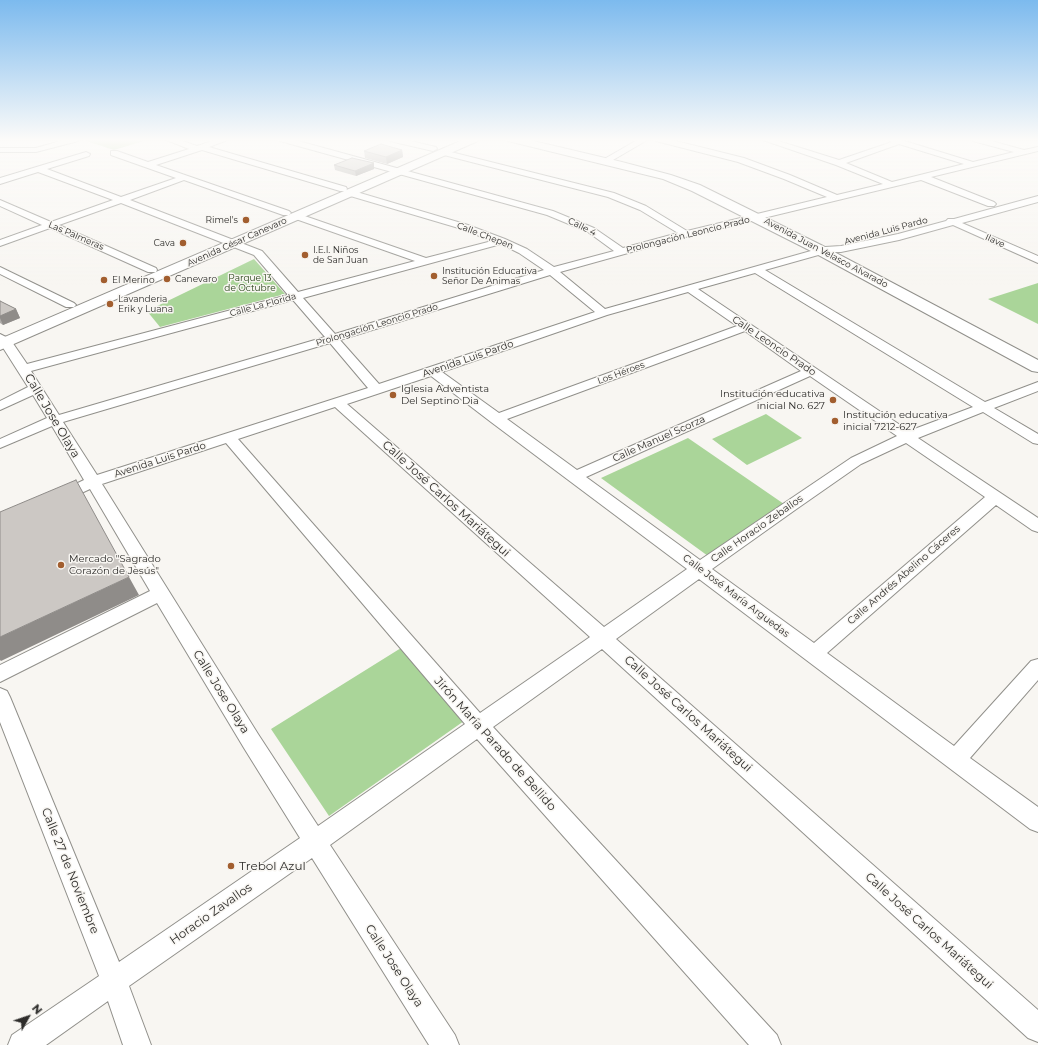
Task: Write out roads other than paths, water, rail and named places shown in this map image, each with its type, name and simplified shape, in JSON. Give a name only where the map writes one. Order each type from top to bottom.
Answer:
[{"type":"street","points":[[89,188],[258,253],[376,389]]},
{"type":"street","points":[[0,243],[156,188]]},
{"type":"street","points":[[212,188],[427,262]]},
{"type":"street","name":"Calle Chepen","points":[[335,188],[465,227],[502,241],[523,251],[552,271],[603,313]]},
{"type":"street","name":"Avenida César Canevaro","points":[[2,340],[354,188]]},
{"type":"street","name":"Calle 4","points":[[457,188],[572,221],[591,230],[622,252]]},
{"type":"street","points":[[579,188],[611,196],[643,208],[686,234]]},
{"type":"street","name":"Avenida Juan Velasco Alvarado","points":[[695,188],[760,216]]},
{"type":"street","name":"Avenida Juan Velasco Alvarado","points":[[707,188],[1038,359]]},
{"type":"street","points":[[813,188],[836,198]]},
{"type":"street","name":"Prolongación Leoncio Prado","points":[[0,444],[55,420],[332,339],[552,271],[686,234],[877,188]]},
{"type":"street","points":[[950,188],[991,204]]},
{"type":"street","name":"Avenida Luis Pardo","points":[[826,250],[833,245],[1038,191]]},
{"type":"street","name":"Avenida Luis Pardo","points":[[50,502],[92,482],[433,371],[603,313],[826,250],[841,249],[877,241],[1038,199]]},
{"type":"street","name":"Las Palmeras","points":[[0,203],[152,270]]},
{"type":"street","name":"Ilave","points":[[951,221],[1038,260]]},
{"type":"street","name":"Avenida César Canevaro","points":[[2,340],[70,305],[152,270],[230,241]]},
{"type":"street","name":"Calle La Florida","points":[[24,369],[502,241]]},
{"type":"street","name":"Avenida Juan Velasco Alvarado","points":[[826,250],[1038,367]]},
{"type":"street","points":[[755,269],[1038,440]]},
{"type":"street","points":[[0,270],[70,305]]},
{"type":"street","name":"Calle Leoncio Prado","points":[[689,288],[1038,526]]},
{"type":"street","name":"Los Héroes","points":[[496,419],[746,327]]},
{"type":"street","name":"Calle Jose Olaya","points":[[2,340],[36,388],[160,594],[314,842],[445,1045]]},
{"type":"street","name":"Calle José María Arguedas","points":[[433,371],[1038,821]]},
{"type":"street","name":"Calle Manuel Scorza","points":[[574,477],[811,372]]},
{"type":"street","name":"Calle Horacio Zeballos","points":[[479,726],[700,569],[856,461],[907,437],[1038,386]]},
{"type":"street","points":[[0,406],[36,388]]},
{"type":"street","name":"Calle José Carlos Mariátegui","points":[[337,402],[1038,1028]]},
{"type":"street","name":"Jirón María Parado de Bellido","points":[[229,438],[479,726],[766,1045]]},
{"type":"street","name":"Calle Andrés Abelino Cáceres","points":[[814,654],[995,497]]},
{"type":"street","points":[[0,674],[160,594]]},
{"type":"street","points":[[955,760],[1038,667]]},
{"type":"street","name":"Calle 27 de Noviembre","points":[[0,697],[114,981],[137,1045]]},
{"type":"street","name":"Horacio Zavallos","points":[[22,1045],[479,726]]},
{"type":"place","name":"Rimel's","points":[[246,220]]},
{"type":"place","name":"Cava","points":[[183,243]]},
{"type":"place","name":"I.E.I. Niños de San Juan","points":[[305,255]]},
{"type":"place","name":"Institución Educativa Señor De Animas","points":[[434,276]]},
{"type":"place","name":"Canevaro","points":[[167,279]]},
{"type":"place","name":"El Merino","points":[[104,280]]},
{"type":"place","name":"Lavanderia Erik y Luana","points":[[110,304]]},
{"type":"place","name":"Iglesia Adventista Del Septino Dia","points":[[393,395]]},
{"type":"place","name":"Institución educativa inicial No. 627","points":[[833,400]]},
{"type":"place","name":"Institución educativa inicial 7212-627","points":[[835,421]]},
{"type":"place","name":"Mercado \"Sagrado Corazón de Jesús\"","points":[[61,565]]},
{"type":"place","name":"Trebol Azul","points":[[231,866]]},
{"type":"park label","name":"Parque 13 de Octubre","points":[[250,284]]}]
